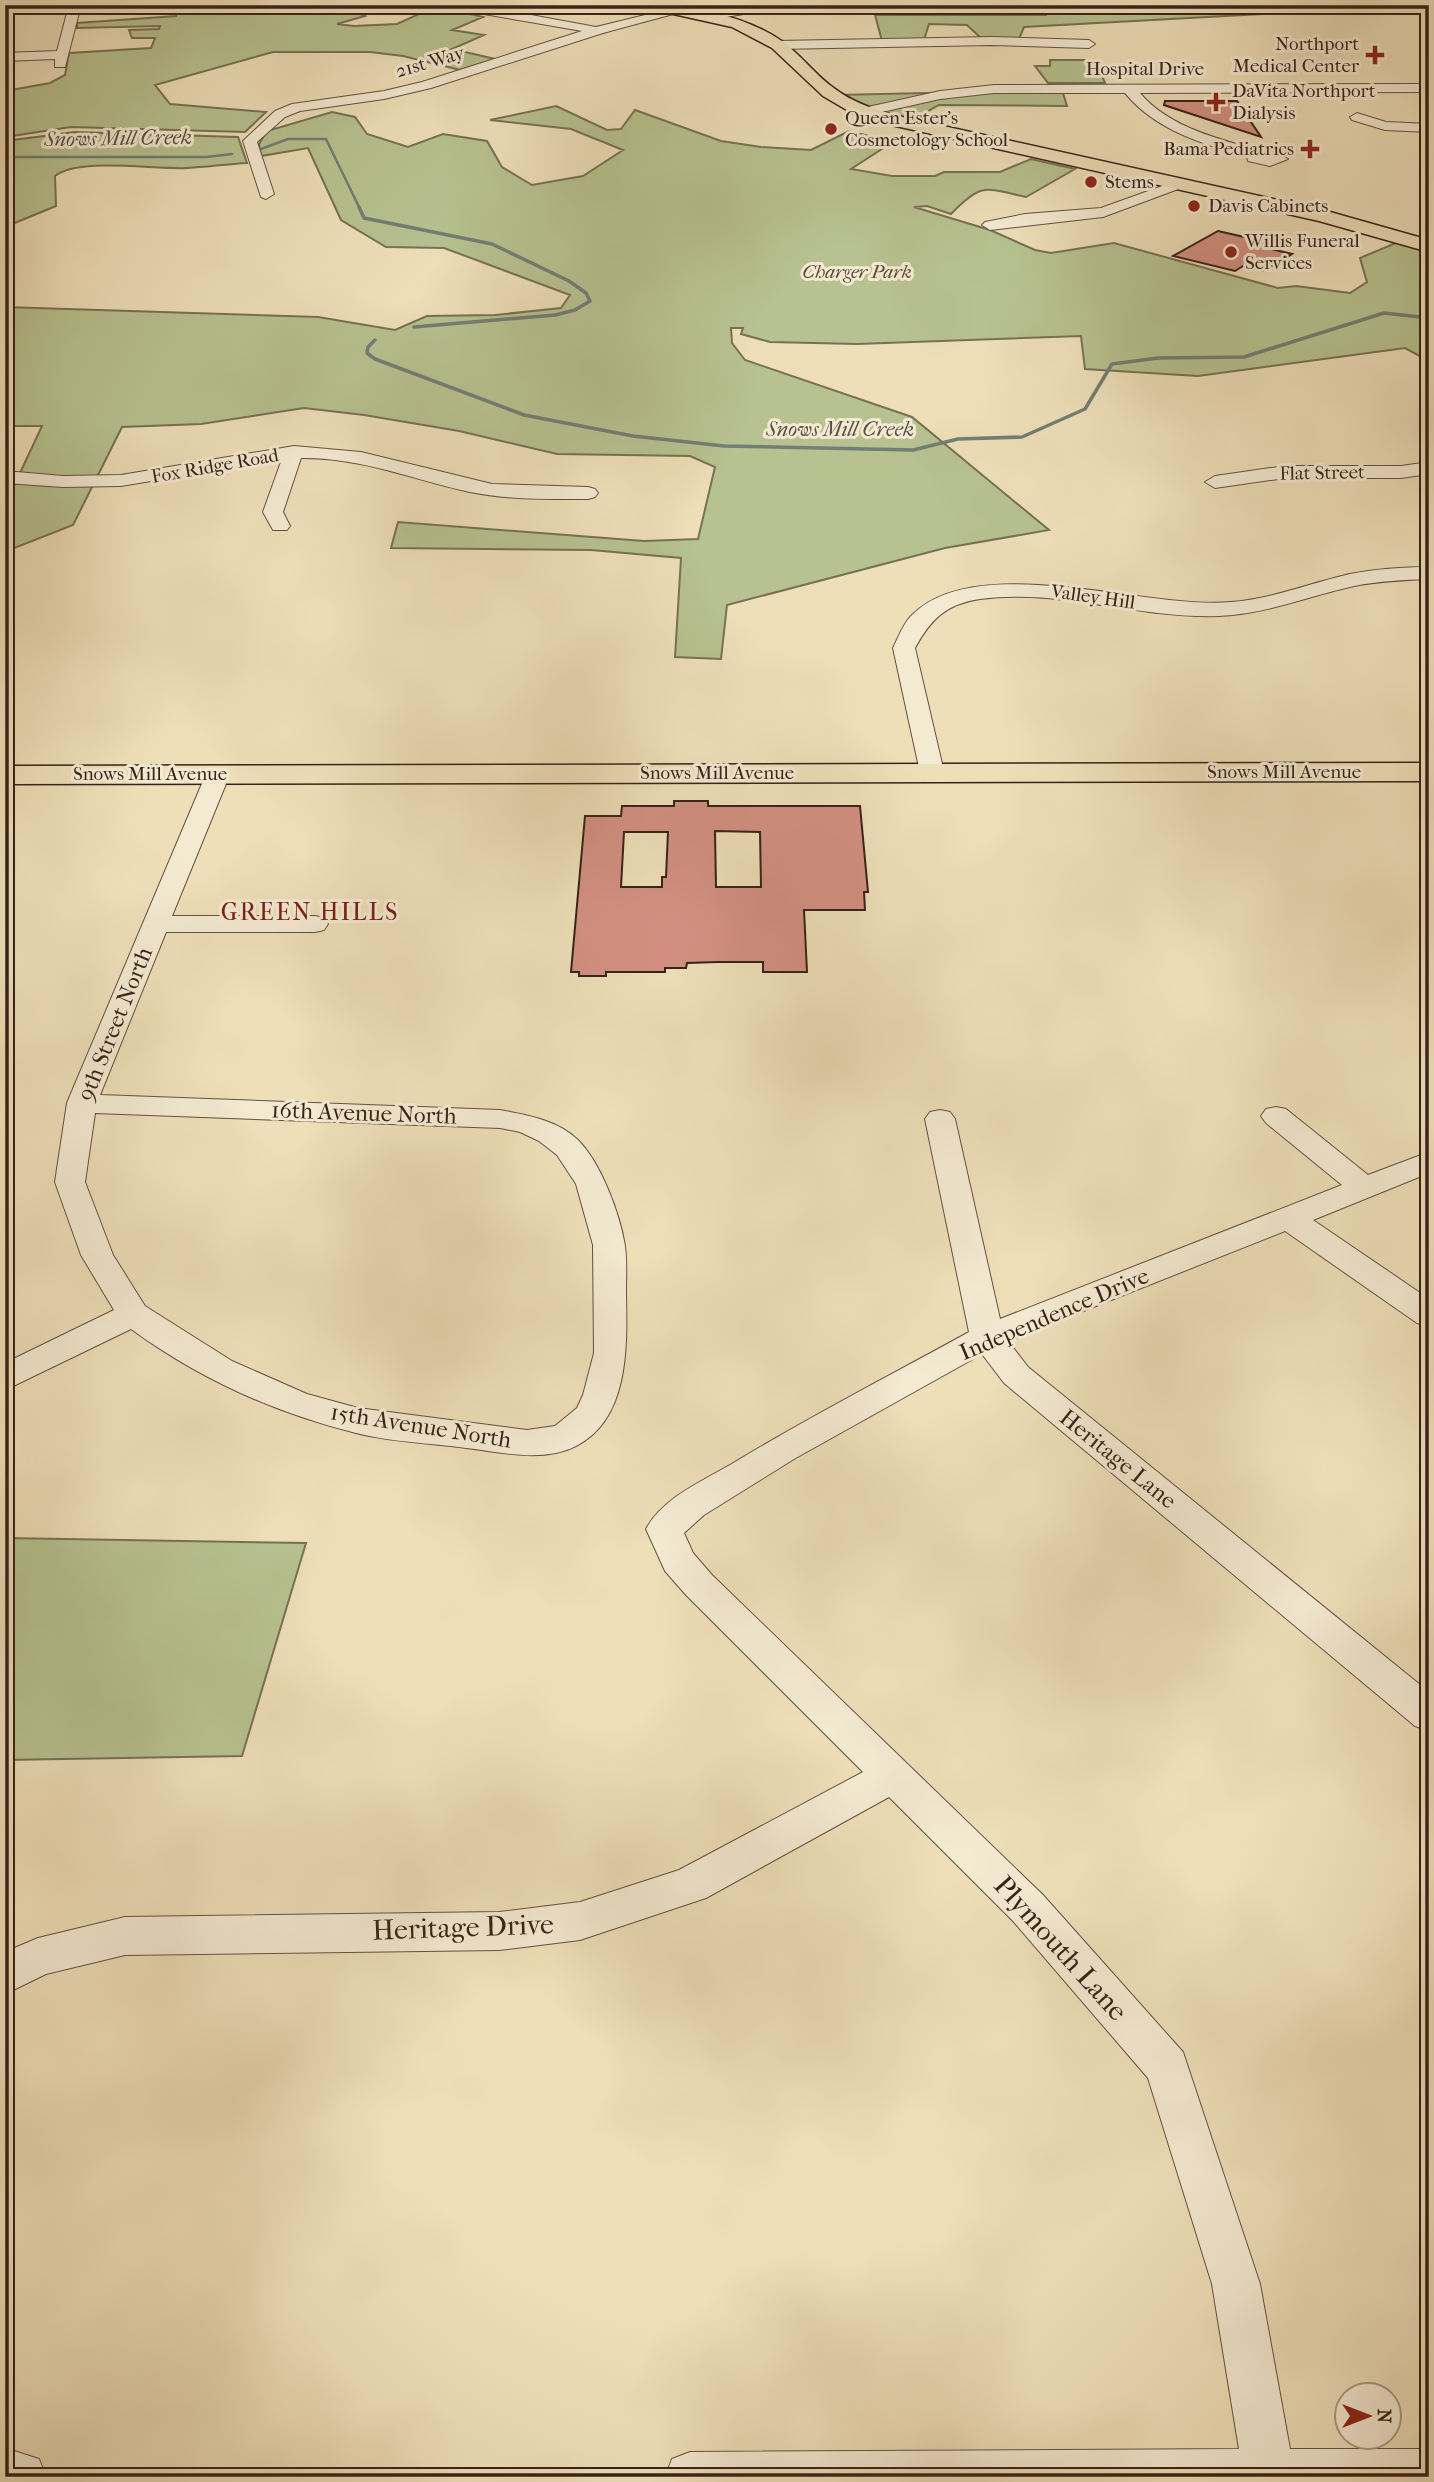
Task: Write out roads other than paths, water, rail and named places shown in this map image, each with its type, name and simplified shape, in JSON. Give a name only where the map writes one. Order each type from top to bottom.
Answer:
[{"type":"main road","points":[[651,5],[737,24],[776,45],[829,93],[864,112],[1176,185],[1323,216],[1429,246]]},
{"type":"main road","name":"Snows Mill Avenue","points":[[5,775],[1429,772]]},
{"type":"street","points":[[5,7],[36,5]]},
{"type":"street","points":[[5,57],[60,60],[75,5]]},
{"type":"street","points":[[455,5],[599,30]]},
{"type":"street","points":[[708,16],[772,5]]},
{"type":"street","name":"21st Way","points":[[266,194],[250,141],[280,114],[297,107],[384,95],[426,85],[599,30],[682,10]]},
{"type":"street","points":[[776,45],[992,41],[1089,44]]},
{"type":"street","points":[[1138,88],[1131,91],[1138,103],[1168,122],[1257,155]]},
{"type":"street","name":"Hospital Drive","points":[[864,112],[940,96],[994,89],[1429,88]]},
{"type":"street","points":[[1357,117],[1385,126],[1429,128]]},
{"type":"street","points":[[990,225],[1103,212],[1176,185]]},
{"type":"street","points":[[280,526],[273,512],[294,452]]},
{"type":"street","name":"Fox Ridge Road","points":[[5,477],[46,481],[123,480],[161,476],[265,455],[294,452],[358,457],[493,491],[588,493]]},
{"type":"street","name":"Flat Street","points":[[1214,482],[1285,472],[1401,472],[1429,468]]},
{"type":"street","name":"Valley Hill","points":[[932,772],[904,648],[909,632],[920,619],[933,609],[955,600],[983,593],[1035,590],[1180,609],[1230,609],[1279,601],[1376,576],[1429,573]]},
{"type":"street","name":"9th Street North","points":[[133,1314],[97,1255],[70,1182],[82,1102],[218,774]]},
{"type":"street","points":[[155,924],[315,924]]},
{"type":"street","name":"16th Avenue North","points":[[82,1102],[447,1116],[500,1119],[527,1124],[550,1134],[568,1148],[591,1184],[609,1245],[610,1289]]},
{"type":"street","points":[[1276,1116],[1362,1186]]},
{"type":"street","name":"Heritage Lane","points":[[940,1119],[987,1337],[1016,1376],[1429,1715]]},
{"type":"street","name":"Independence Drive","points":[[664,1529],[691,1505],[782,1450],[987,1337],[1289,1218],[1362,1186],[1429,1162]]},
{"type":"street","points":[[1289,1218],[1429,1315]]},
{"type":"street","name":"15th Avenue North","points":[[133,1314],[220,1369],[296,1404],[358,1421],[527,1443],[565,1437],[590,1416],[600,1395],[611,1353],[610,1289]]},
{"type":"street","points":[[5,1378],[133,1314]]},
{"type":"street","name":"Plymouth Lane","points":[[664,1529],[678,1561],[699,1585],[1028,1908],[1167,2067],[1236,2284],[1269,2474]]},
{"type":"street","name":"Heritage Drive","points":[[5,1974],[38,1957],[125,1936],[499,1931],[580,1921],[691,1885],[894,1775]]},
{"type":"street","points":[[5,2473],[21,2477]]},
{"type":"street","points":[[690,2477],[1429,2474]]},
{"type":"waterway","name":"Snows Mill Creek","points":[[261,149],[288,139],[326,139],[360,209]]},
{"type":"waterway","name":"Snows Mill Creek","points":[[5,157],[206,157],[232,154]]},
{"type":"waterway","name":"Snows Mill Creek","points":[[359,207],[364,218],[492,244],[569,281],[586,293],[590,301],[575,310],[555,315],[414,327]]},
{"type":"waterway","name":"Snows Mill Creek","points":[[375,340],[368,347],[367,353],[375,359],[524,415],[633,436],[724,446],[913,450],[958,439],[1022,437],[1085,409],[1112,364],[1158,358],[1244,357],[1384,313],[1429,318]]},
{"type":"place","name":"Northport Medical Center","points":[[1375,55]]},
{"type":"place","name":"DaVita Northport Dialysis","points":[[1216,102]]},
{"type":"place","name":"Queen Ester's Cosmetology School","points":[[831,129]]},
{"type":"place","name":"Bama Pediatrics","points":[[1310,149]]},
{"type":"place","name":"Stems","points":[[1091,182]]},
{"type":"place","name":"Davis Cabinets","points":[[1194,206]]},
{"type":"place","name":"Willis Funeral Services","points":[[1231,252]]},
{"type":"district","name":"GREEN HILLS","points":[[310,912]]},
{"type":"park label","name":"Charger Park","points":[[857,272]]}]
